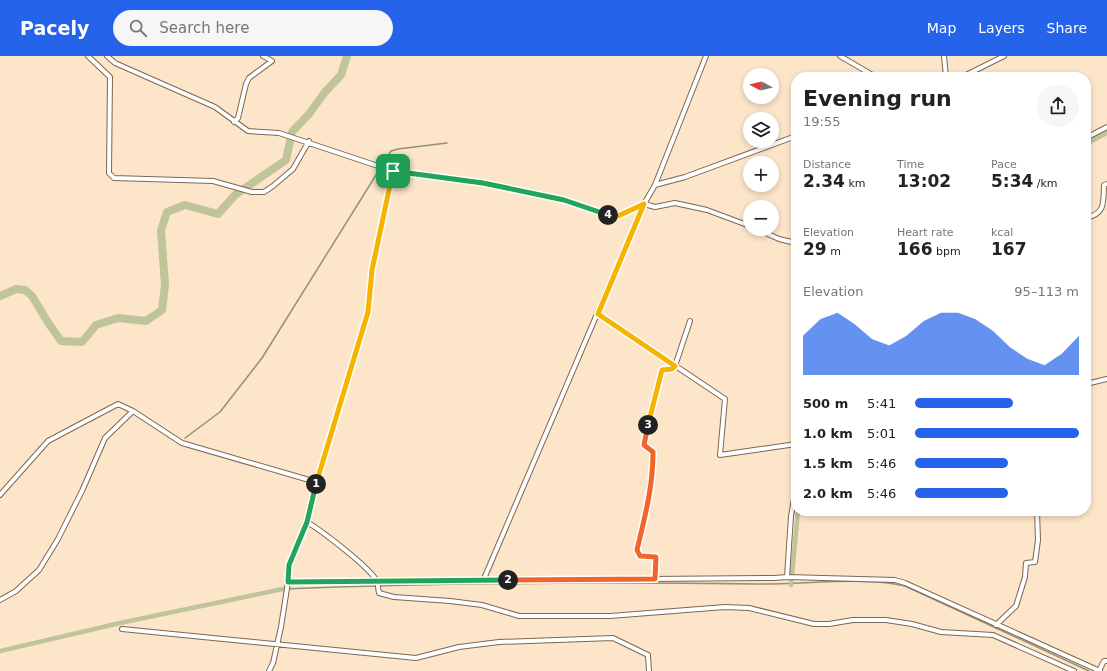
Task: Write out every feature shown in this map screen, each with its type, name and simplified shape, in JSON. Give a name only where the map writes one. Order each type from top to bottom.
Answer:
[{"type":"street","points":[[88,56],[110,77],[109,173],[114,178],[213,181],[252,192],[264,192],[293,169],[308,141]]},
{"type":"street","points":[[108,56],[115,63],[215,107],[234,122],[248,130],[279,133],[303,142],[308,141],[393,171],[483,183],[564,200],[608,215],[618,216],[644,204],[655,207],[676,203],[707,210],[743,223]]},
{"type":"street","points":[[234,122],[238,118],[246,84],[249,78],[272,61],[263,56]]},
{"type":"street","points":[[483,581],[644,204],[655,185],[706,56]]},
{"type":"street","points":[[840,56],[867,72]]},
{"type":"street","points":[[944,56],[946,72]]},
{"type":"street","points":[[972,72],[1004,56]]},
{"type":"street","points":[[1091,135],[1107,127]]},
{"type":"street","points":[[655,185],[685,177],[791,138]]},
{"type":"street","points":[[269,671],[277,645],[288,587],[289,565],[307,522],[316,482],[368,312],[372,270],[393,171]]},
{"type":"street","points":[[1091,216],[1096,215],[1102,209],[1104,185],[1107,184]]},
{"type":"street","points":[[772,236],[791,242]]},
{"type":"street","points":[[598,314],[724,399],[720,455],[791,445]]},
{"type":"street","points":[[655,579],[656,557],[640,556],[637,550],[650,495],[653,474],[653,452],[644,445],[652,406],[662,370],[672,369],[675,366],[690,320]]},
{"type":"street","points":[[1091,383],[1107,379]]},
{"type":"street","points":[[0,495],[48,441],[118,404],[133,411],[182,443],[316,482]]},
{"type":"street","points":[[0,600],[16,591],[39,570],[58,539],[82,491],[105,438],[133,411]]},
{"type":"street","points":[[787,577],[791,516]]},
{"type":"street","points":[[996,625],[1016,606],[1025,578],[1026,563],[1035,562],[1038,540],[1037,516]]},
{"type":"street","points":[[307,522],[318,529],[359,563],[377,584],[379,593],[383,595],[482,605],[519,616],[610,616],[725,607],[762,610],[814,624],[829,624],[853,620],[906,623],[941,632],[993,635],[1074,671]]},
{"type":"street","points":[[288,587],[483,581],[787,577],[895,580],[905,583],[1099,671],[1104,661],[1107,661]]},
{"type":"street","points":[[122,630],[416,658],[459,647],[499,642],[613,638],[648,655],[649,671]]},
{"type":"waterway","points":[[0,296],[16,289],[25,290],[32,296],[61,341],[82,342],[96,325],[118,318],[146,321],[162,310],[165,285],[161,230],[167,212],[185,205],[218,214],[235,195],[286,160],[292,132],[341,75],[347,56]]},
{"type":"waterway","points":[[1091,141],[1107,133]]},
{"type":"waterway","points":[[185,438],[220,412],[262,358],[391,151],[447,143]]},
{"type":"waterway","points":[[791,585],[798,516]]},
{"type":"waterway","points":[[283,589],[401,585],[638,583],[774,584],[851,581],[888,583],[905,586],[1089,671]]},
{"type":"waterway","points":[[0,651],[120,623],[283,589]]},
{"type":"route","points":[[393,171],[483,183],[564,200],[608,215],[618,216],[644,204],[598,314],[675,366],[672,369],[662,370],[652,406],[644,445],[653,452],[653,474],[650,495],[637,550],[640,556],[656,557],[655,579],[288,582],[289,565],[307,522],[316,482],[330,433],[368,312],[372,270],[393,171]]}]
